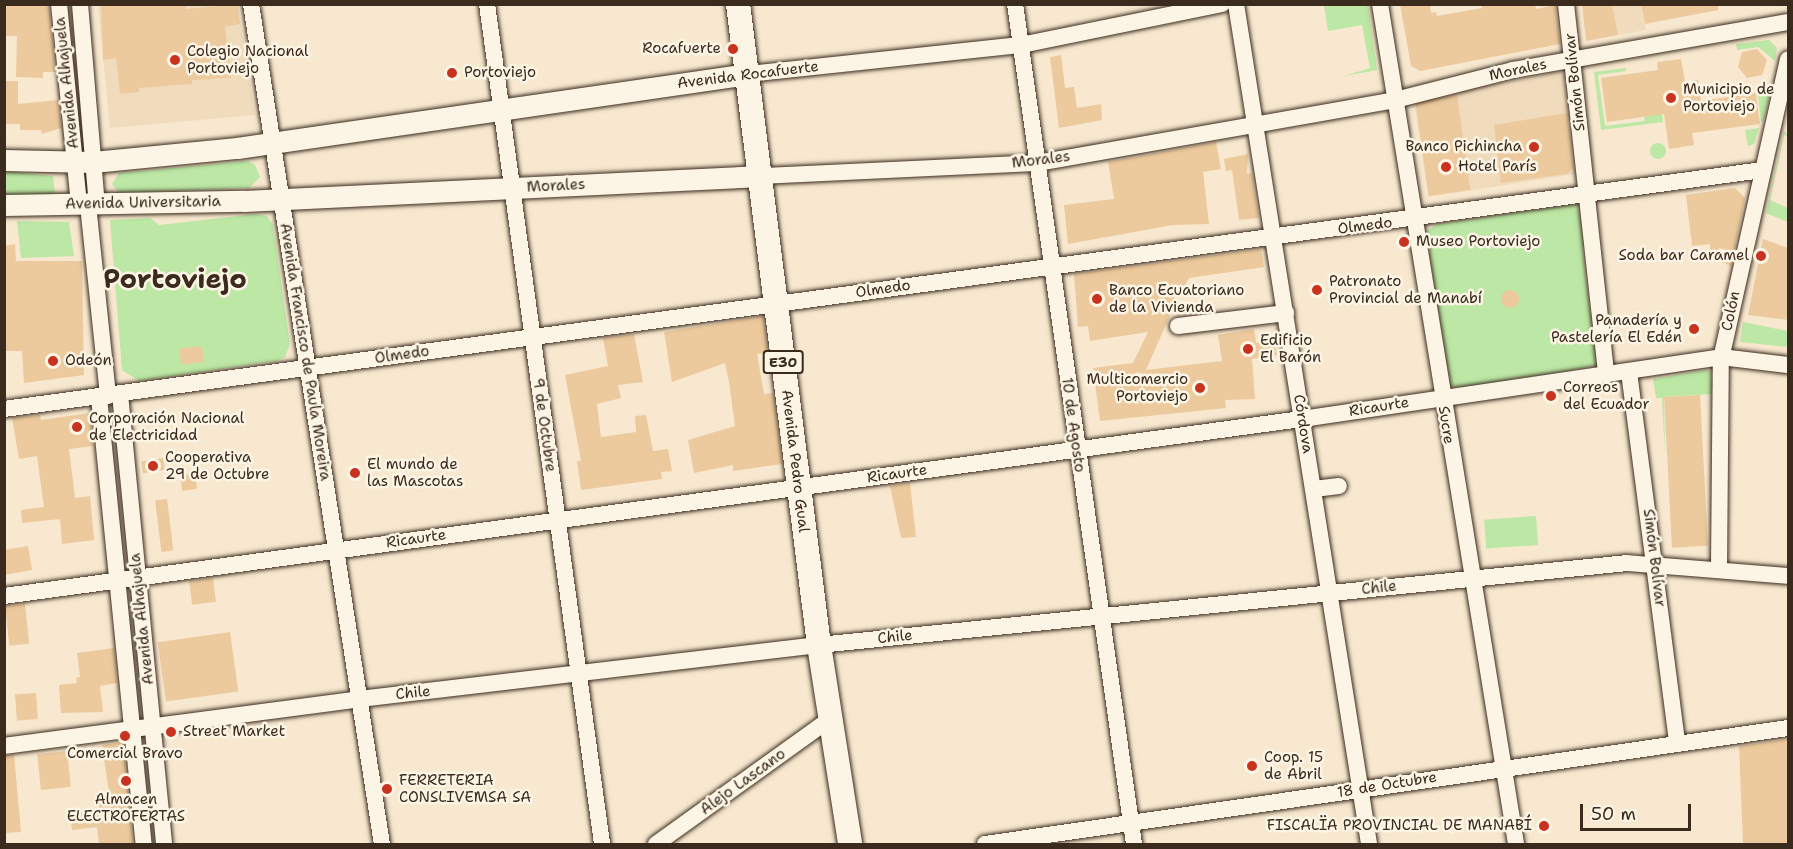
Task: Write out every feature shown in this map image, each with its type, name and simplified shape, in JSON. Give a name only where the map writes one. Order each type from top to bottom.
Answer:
[{"type":"highway","name":"Avenida Pedro Gual","points":[[738,4],[762,176],[775,304],[819,645],[850,844]]},
{"type":"main road","name":"Avenida Rocafuerte","points":[[273,142],[748,74]]},
{"type":"main road","points":[[4,160],[84,162],[273,142]]},
{"type":"main road","name":"Morales","points":[[281,199],[762,176]]},
{"type":"main road","name":"Avenida Universitaria","points":[[4,205],[88,205],[281,199]]},
{"type":"street","name":"Avenida Alhajuela","points":[[59,4],[84,162]]},
{"type":"street","name":"Avenida Alhajuela","points":[[80,4],[84,162]]},
{"type":"street","name":"Avenida Francisco de Paula Moreira","points":[[251,4],[382,844]]},
{"type":"street","name":"9 de Octubre","points":[[487,4],[603,844]]},
{"type":"street","name":"10 de Agosto","points":[[1015,4],[1076,450],[1134,844]]},
{"type":"street","name":"Avenida Rocafuerte","points":[[748,74],[1021,45],[1222,4]]},
{"type":"street","name":"Córdova","points":[[1236,4],[1369,844]]},
{"type":"street","name":"Sucre","points":[[1380,4],[1516,844]]},
{"type":"street","name":"Simón Bolívar","points":[[1566,4],[1574,59],[1585,195],[1606,375]]},
{"type":"street","name":"Morales","points":[[762,176],[1038,163],[1395,100],[1574,59],[1788,22]]},
{"type":"street","name":"Colón","points":[[1719,569],[1721,358],[1763,198],[1762,170],[1788,59]]},
{"type":"street","points":[[84,162],[109,396]]},
{"type":"street","name":"Olmedo","points":[[4,409],[308,369],[532,336],[1415,220],[1762,170]]},
{"type":"street","points":[[1178,326],[1286,313]]},
{"type":"street","name":"Ricaurte","points":[[4,596],[1302,419],[1721,358],[1788,365]]},
{"type":"street","name":"Simón Bolívar","points":[[1629,372],[1677,744]]},
{"type":"street","name":"Avenida Alhajuela","points":[[109,396],[137,578],[164,844]]},
{"type":"street","name":"Avenida Alhajuela","points":[[109,396],[116,580],[144,844]]},
{"type":"street","points":[[1314,489],[1339,486]]},
{"type":"street","name":"Chile","points":[[4,746],[132,731],[359,699],[578,676],[819,645],[1472,578],[1655,563],[1788,576]]},
{"type":"street","name":"Alejo Lascano","points":[[656,844],[830,719]]},
{"type":"street","name":"18 de Octubre","points":[[985,844],[1505,767],[1788,729]]},
{"type":"shaded area","points":[[65,5],[81,5],[81,123],[65,123]]},
{"type":"shaded area","name":"Colegio Nacional Portoviejo","points":[[98,5],[238,5],[255,115],[110,128]]},
{"type":"shaded area","points":[[1612,5],[1641,5],[1646,30],[1618,35]]},
{"type":"shaded area","points":[[1560,72],[1564,76],[1575,174],[1428,197],[1414,102],[1419,98]]},
{"type":"green space","points":[[1368,5],[1377,70],[1344,76],[1370,68],[1362,25],[1328,31],[1324,6]]},
{"type":"green space","points":[[1769,40],[1777,48],[1775,61],[1758,47],[1737,50],[1736,44]]},
{"type":"green space","points":[[1626,68],[1626,71],[1598,75],[1605,126],[1645,121],[1642,99],[1660,97],[1663,122],[1601,130],[1594,72]]},
{"type":"green space","points":[[1772,84],[1763,122],[1761,122],[1757,86]]},
{"type":"green space","points":[[1759,128],[1754,144],[1748,146],[1745,130]]},
{"type":"green space","points":[[1784,131],[1788,136],[1784,135],[1770,200],[1788,208],[1788,222],[1766,213]]},
{"type":"green space","points":[[1655,143],[1661,143],[1666,151],[1664,157],[1655,159],[1650,154],[1650,148]]},
{"type":"green space","points":[[248,161],[255,165],[260,177],[249,188],[119,193],[112,184],[119,173]]},
{"type":"green space","points":[[4,171],[53,176],[55,192],[46,197],[5,194]]},
{"type":"green space","points":[[1577,204],[1586,243],[1582,247],[1590,312],[1594,315],[1597,366],[1459,388],[1450,385],[1426,231],[1438,224]]},
{"type":"green space","points":[[257,214],[267,216],[273,225],[290,344],[285,357],[277,361],[139,381],[122,370],[110,220],[150,218],[159,225]]},
{"type":"green space","points":[[17,221],[69,222],[74,256],[21,258]]},
{"type":"green space","points":[[1743,322],[1788,331],[1788,347],[1740,342]]},
{"type":"green space","points":[[1706,370],[1711,372],[1712,394],[1664,397],[1665,454],[1662,398],[1656,398],[1653,379]]},
{"type":"green space","points":[[1536,516],[1538,545],[1486,549],[1484,520]]},
{"type":"building","points":[[4,4],[49,4],[55,72],[43,72],[43,78],[16,77],[17,36],[4,36]]},
{"type":"building","points":[[101,4],[186,4],[186,9],[237,4],[240,24],[225,27],[231,78],[192,80],[192,84],[139,88],[139,92],[120,94],[116,58],[103,60]]},
{"type":"building","points":[[1400,4],[1430,4],[1431,13],[1436,12],[1437,16],[1482,8],[1482,4],[1535,4],[1536,9],[1555,5],[1560,44],[1420,71],[1411,66]]},
{"type":"building","points":[[1582,4],[1612,4],[1618,35],[1586,41]]},
{"type":"building","points":[[1641,4],[1718,4],[1718,10],[1645,24]]},
{"type":"building","points":[[1757,49],[1767,60],[1762,75],[1747,78],[1738,67],[1742,52]]},
{"type":"building","points":[[1061,55],[1065,88],[1074,87],[1077,108],[1101,104],[1102,120],[1059,128],[1050,57]]},
{"type":"building","points":[[1681,59],[1685,82],[1698,80],[1701,101],[1756,93],[1760,124],[1692,133],[1694,145],[1669,149],[1664,114],[1607,122],[1601,78],[1658,70],[1657,62]]},
{"type":"building","points":[[4,81],[18,81],[18,104],[58,100],[61,128],[42,134],[41,130],[20,130],[20,124],[4,124]]},
{"type":"building","name":"Hotel París","points":[[1457,95],[1470,190],[1429,196],[1415,101]]},
{"type":"building","name":"Banco Pichincha","points":[[1567,113],[1573,168],[1567,174],[1501,183],[1494,125]]},
{"type":"building","points":[[1216,142],[1221,169],[1203,172],[1209,224],[1173,225],[1068,244],[1064,205],[1114,199],[1108,162]]},
{"type":"building","points":[[1248,154],[1247,174],[1252,173],[1259,218],[1239,220],[1232,170],[1226,171],[1224,159]]},
{"type":"building","points":[[1735,188],[1745,198],[1731,266],[1710,257],[1710,244],[1692,246],[1686,195]]},
{"type":"building","points":[[1763,239],[1788,248],[1788,320],[1748,315]]},
{"type":"building","points":[[15,244],[16,261],[82,261],[84,375],[24,383],[22,351],[4,351],[4,246]]},
{"type":"building","points":[[1261,249],[1264,267],[1189,278],[1183,289],[1173,290],[1175,304],[1146,370],[1222,361],[1218,335],[1254,329],[1256,343],[1274,340],[1277,355],[1252,359],[1255,399],[1225,400],[1226,408],[1100,421],[1093,368],[1133,363],[1148,332],[1090,341],[1088,326],[1078,327],[1074,274]]},
{"type":"building","points":[[1510,290],[1516,293],[1519,299],[1516,305],[1510,308],[1504,305],[1501,299],[1504,293]]},
{"type":"building","points":[[763,316],[768,353],[757,354],[764,394],[773,393],[782,464],[733,471],[733,465],[694,473],[688,440],[735,426],[725,363],[672,382],[664,332]]},
{"type":"building","points":[[634,334],[643,382],[618,385],[621,398],[597,404],[601,437],[636,432],[635,416],[646,415],[653,451],[668,449],[672,471],[661,472],[662,479],[581,490],[577,461],[581,461],[565,375],[608,366],[603,338]]},
{"type":"building","points":[[202,346],[204,362],[181,365],[179,349]]},
{"type":"building","points":[[1700,395],[1708,546],[1672,548],[1664,397]]},
{"type":"building","points":[[90,413],[93,446],[69,449],[75,498],[90,496],[94,540],[62,544],[60,519],[22,523],[21,510],[44,507],[37,456],[19,459],[12,418],[40,415],[41,420]]},
{"type":"building","name":"Cooperativa 29 de Octubre","points":[[163,458],[165,470],[143,473],[141,461]]},
{"type":"building","points":[[195,474],[197,489],[182,491],[180,476]]},
{"type":"building","points":[[910,483],[916,537],[901,538],[890,486]]},
{"type":"building","points":[[167,499],[173,551],[161,552],[155,500]]},
{"type":"building","points":[[28,546],[32,570],[4,575],[4,550]]},
{"type":"building","points":[[213,578],[216,602],[192,605],[189,581]]},
{"type":"building","points":[[25,604],[29,644],[9,646],[5,606]]},
{"type":"building","points":[[230,632],[238,691],[166,702],[158,642]]},
{"type":"building","points":[[114,648],[117,683],[100,686],[103,712],[61,713],[59,685],[77,683],[76,678],[80,677],[77,653]]},
{"type":"building","points":[[36,693],[38,719],[17,720],[15,694]]},
{"type":"building","points":[[1788,739],[1788,844],[1743,844],[1739,746]]},
{"type":"building","points":[[123,742],[133,844],[99,844],[97,827],[72,830],[70,813],[99,809],[99,800],[110,799],[102,745]]},
{"type":"building","points":[[67,751],[71,787],[41,790],[37,754]]},
{"type":"building","points":[[14,755],[21,832],[4,833],[4,756]]},
{"type":"place","name":"Rocafuerte","points":[[733,49]]},
{"type":"place","name":"Colegio Nacional Portoviejo","points":[[175,60]]},
{"type":"place","name":"Portoviejo","points":[[452,73]]},
{"type":"place","name":"Municipio de Portoviejo","points":[[1671,98]]},
{"type":"place","name":"Banco Pichincha","points":[[1534,147]]},
{"type":"place","name":"Hotel París","points":[[1446,167]]},
{"type":"place","name":"Museo Portoviejo","points":[[1404,242]]},
{"type":"place","name":"Soda bar Caramel","points":[[1761,256]]},
{"type":"place","name":"Patronato Provincial de Manabí","points":[[1317,290]]},
{"type":"place","name":"Banco Ecuatoriano de la Vivienda","points":[[1097,299]]},
{"type":"place","name":"Panadería y Pastelería El Edén","points":[[1694,329]]},
{"type":"place","name":"Edificio El Barón","points":[[1248,349]]},
{"type":"place","name":"Odeón","points":[[53,361]]},
{"type":"place","name":"Multicomercio Portoviejo","points":[[1200,388]]},
{"type":"place","name":"Correos del Ecuador","points":[[1551,396]]},
{"type":"place","name":"Corporación Nacional de Electricidad","points":[[77,427]]},
{"type":"place","name":"Cooperativa 29 de Octubre","points":[[153,466]]},
{"type":"place","name":"El mundo de las Mascotas","points":[[355,473]]},
{"type":"place","name":"Street Market","points":[[171,732]]},
{"type":"place","name":"Comercial Bravo","points":[[125,736]]},
{"type":"place","name":"Coop. 15 de Abril","points":[[1252,766]]},
{"type":"place","name":"Almacen ELECTROFERTAS","points":[[126,781]]},
{"type":"place","name":"FERRETERIA CONSLIVEMSA SA","points":[[387,789]]},
{"type":"place","name":"FISCALÏA PROVINCIAL DE MANABÍ","points":[[1544,826]]},
{"type":"district","name":"Portoviejo","points":[[175,279]]}]
